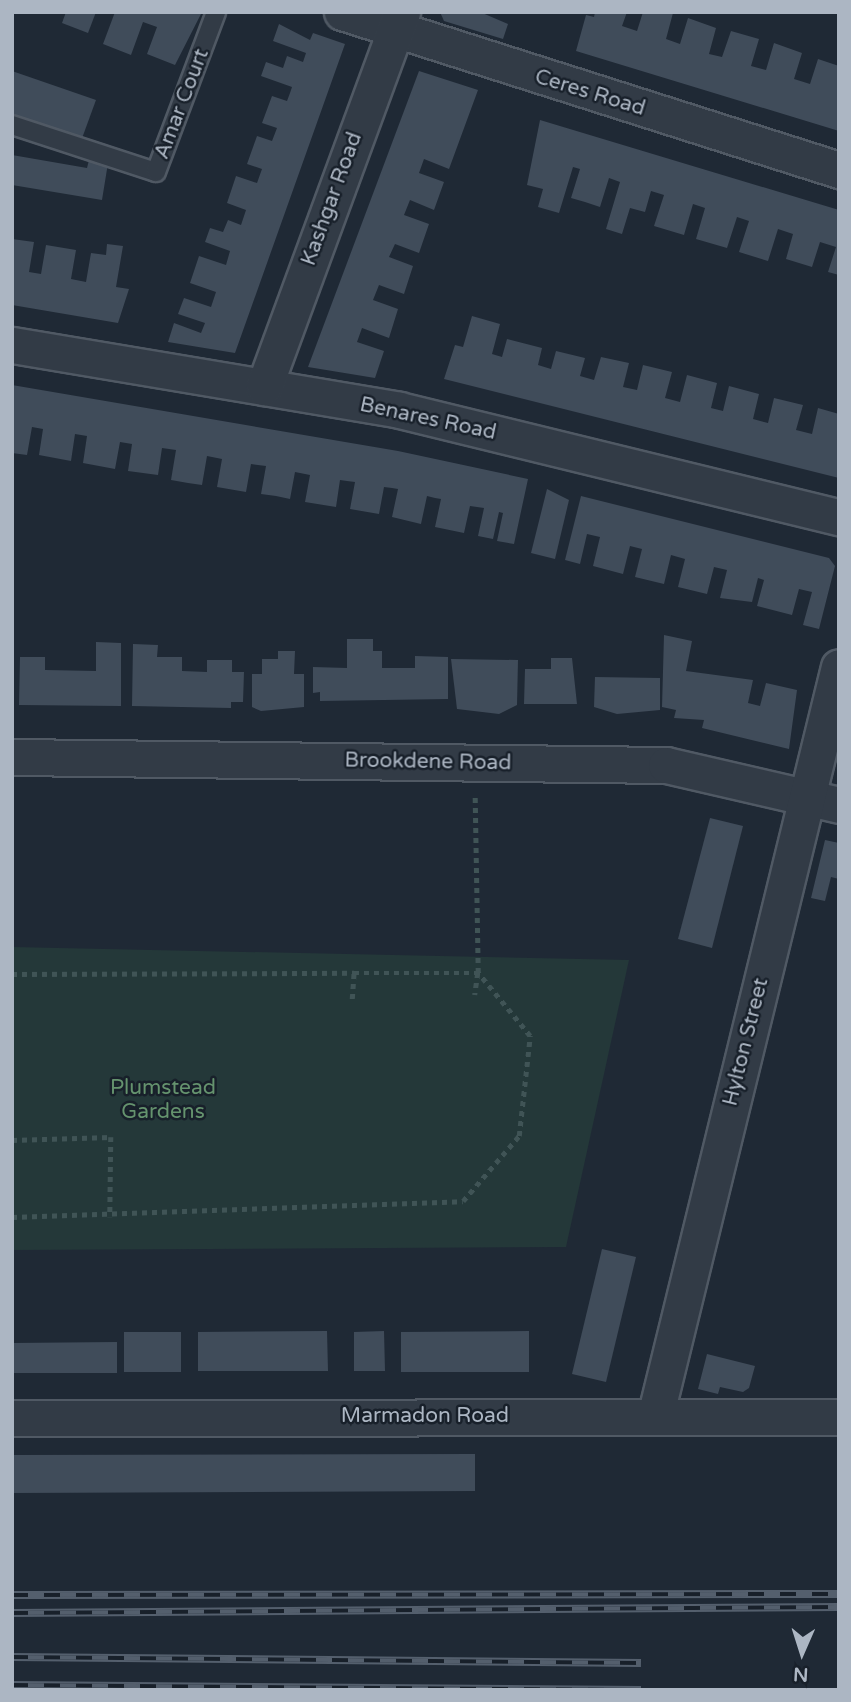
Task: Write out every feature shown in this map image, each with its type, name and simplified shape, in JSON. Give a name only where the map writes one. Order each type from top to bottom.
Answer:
[{"type":"street","name":"Ceres Road","points":[[342,12],[398,22],[839,170]]},
{"type":"street","name":"Kashgar Road","points":[[264,387],[398,22]]},
{"type":"street","name":"Benares Road","points":[[12,345],[399,410],[839,517]]},
{"type":"street","name":"Hylton Street","points":[[655,1417],[823,802],[839,667]]},
{"type":"street","name":"Brookdene Road","points":[[12,757],[666,765],[823,802]]},
{"type":"street","name":"Marmadon Road","points":[[12,1418],[839,1417]]},
{"type":"lane","name":"Amar Court","points":[[12,125],[156,172],[216,12]]},
{"type":"path","points":[[474,995],[478,973],[475,762]]},
{"type":"path","points":[[352,999],[354,973]]},
{"type":"path","points":[[12,974],[478,973]]},
{"type":"path","points":[[12,1217],[110,1217],[463,1201],[519,1136],[530,1036],[478,973]]},
{"type":"path","points":[[12,1140],[111,1137],[110,1217]]},
{"type":"green space","name":"Plumstead Gardens","points":[[12,947],[629,960],[566,1247],[12,1250]]},
{"type":"building","points":[[66,12],[96,12],[88,33],[62,23]]},
{"type":"building","points":[[115,12],[202,12],[175,65],[147,54],[157,27],[143,22],[131,55],[103,44]]},
{"type":"building","points":[[440,12],[480,12],[508,24],[503,39],[444,21]]},
{"type":"building","points":[[595,12],[627,12],[622,26],[637,31],[643,12],[673,13],[666,39],[680,44],[688,18],[716,28],[709,54],[722,57],[731,31],[759,39],[751,66],[766,70],[774,43],[802,53],[794,79],[810,84],[818,59],[839,66],[839,131],[576,51],[586,15],[594,17]]},
{"type":"building","points":[[279,24],[310,40],[313,33],[345,44],[235,353],[168,342],[174,323],[201,333],[205,323],[178,314],[184,298],[211,307],[216,292],[190,283],[199,256],[226,265],[230,251],[205,242],[210,228],[223,232],[228,220],[241,225],[246,210],[227,203],[236,176],[257,183],[262,169],[247,164],[257,136],[272,141],[277,128],[262,123],[272,96],[287,101],[290,93],[292,87],[261,76],[266,62],[283,68],[287,56],[303,62],[306,53],[273,41]]},
{"type":"building","points":[[12,71],[96,100],[81,141],[12,118]]},
{"type":"building","points":[[419,71],[478,90],[449,169],[424,159],[419,173],[444,182],[434,210],[410,200],[404,215],[429,224],[419,253],[395,244],[389,257],[413,266],[404,294],[379,285],[373,300],[398,309],[389,338],[362,328],[357,342],[384,351],[375,378],[308,367]]},
{"type":"building","points":[[540,120],[839,210],[839,275],[828,272],[836,247],[820,242],[812,267],[786,259],[793,234],[778,229],[768,261],[739,252],[749,221],[737,217],[727,248],[696,239],[705,208],[693,204],[684,235],[654,226],[664,195],[651,191],[645,212],[630,208],[622,234],[606,229],[620,182],[609,178],[600,207],[571,198],[580,169],[573,167],[559,213],[538,207],[543,189],[527,185]]},
{"type":"building","points":[[12,155],[87,168],[89,160],[108,163],[102,200],[12,185]]},
{"type":"building","points":[[12,239],[34,242],[29,272],[41,274],[46,245],[76,250],[71,279],[86,282],[91,253],[106,255],[107,244],[123,246],[116,287],[129,289],[118,323],[12,305]]},
{"type":"building","points":[[472,316],[500,324],[492,354],[502,357],[507,339],[542,348],[538,365],[551,369],[556,351],[585,358],[580,376],[594,380],[601,357],[629,363],[623,387],[637,390],[643,365],[672,372],[665,398],[680,402],[687,375],[717,383],[711,408],[723,411],[729,386],[759,394],[753,419],[768,423],[774,398],[803,405],[796,430],[812,434],[818,408],[839,414],[839,478],[444,379],[455,345],[463,347]]},
{"type":"building","points":[[12,385],[398,451],[528,479],[514,544],[497,541],[503,513],[499,512],[493,539],[478,536],[484,508],[470,506],[464,533],[435,527],[441,499],[427,496],[421,524],[392,517],[398,489],[384,487],[379,514],[350,509],[355,482],[340,480],[336,507],[305,502],[310,475],[295,472],[290,499],[261,494],[266,466],[251,464],[246,492],[217,487],[222,459],[207,456],[202,485],[188,483],[171,480],[176,450],[162,448],[158,475],[128,471],[132,444],[120,442],[115,469],[83,463],[87,436],[75,434],[71,461],[39,455],[43,429],[32,427],[27,455],[12,453]]},
{"type":"building","points":[[547,489],[569,500],[555,559],[531,553]]},
{"type":"building","points":[[581,496],[829,558],[835,566],[819,629],[803,625],[812,592],[799,589],[792,615],[757,606],[764,580],[758,578],[752,602],[720,598],[727,570],[714,567],[707,594],[678,587],[685,559],[671,555],[664,584],[635,577],[642,549],[630,546],[623,574],[593,566],[600,537],[587,534],[580,564],[565,560]]},
{"type":"building","points":[[664,635],[692,641],[686,671],[753,680],[748,703],[760,706],[766,683],[797,690],[789,749],[702,728],[704,720],[674,718],[676,710],[662,707]]},
{"type":"building","points":[[347,639],[373,639],[373,651],[382,651],[382,668],[415,668],[415,656],[448,657],[448,699],[320,701],[320,692],[313,693],[313,667],[347,668]]},
{"type":"building","points":[[96,642],[121,643],[121,706],[19,705],[20,657],[45,657],[45,670],[96,671]]},
{"type":"building","points":[[133,644],[158,645],[157,657],[182,657],[182,671],[207,672],[207,660],[232,660],[232,672],[244,672],[243,702],[231,702],[231,708],[132,706]]},
{"type":"building","points":[[278,651],[295,651],[294,674],[304,674],[304,707],[261,711],[252,707],[252,674],[262,674],[262,659],[278,659]]},
{"type":"building","points":[[551,658],[572,658],[577,704],[524,704],[525,669],[551,669]]},
{"type":"building","points":[[451,659],[518,660],[517,705],[499,714],[457,709]]},
{"type":"building","points":[[595,677],[660,678],[660,710],[617,714],[594,707]]},
{"type":"building","points":[[710,818],[743,826],[712,948],[678,939]]},
{"type":"building","points":[[825,840],[839,843],[839,879],[831,877],[825,901],[811,898]]},
{"type":"building","points":[[602,1249],[636,1257],[606,1382],[572,1374]]},
{"type":"building","points":[[327,1331],[328,1371],[198,1371],[198,1332]]},
{"type":"building","points":[[384,1331],[385,1371],[354,1371],[354,1332]]},
{"type":"building","points":[[529,1331],[529,1372],[401,1372],[401,1332]]},
{"type":"building","points":[[124,1332],[181,1332],[181,1372],[124,1372]]},
{"type":"building","points":[[117,1342],[117,1373],[12,1373],[12,1343]]},
{"type":"building","points":[[707,1354],[755,1366],[749,1388],[743,1392],[720,1387],[718,1394],[698,1389]]},
{"type":"building","points":[[475,1454],[475,1491],[12,1493],[12,1455]]},
{"type":"railway","points":[[12,1595],[839,1594]]},
{"type":"railway","points":[[12,1613],[839,1607]]},
{"type":"railway","points":[[12,1657],[641,1663]]},
{"type":"railway","points":[[12,1685],[641,1690]]}]
